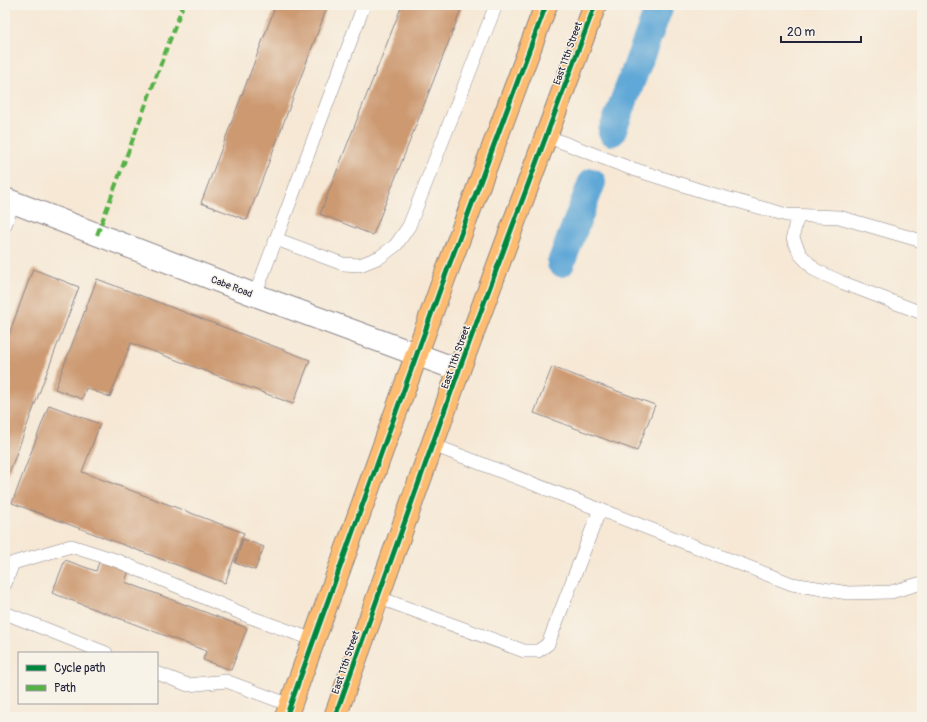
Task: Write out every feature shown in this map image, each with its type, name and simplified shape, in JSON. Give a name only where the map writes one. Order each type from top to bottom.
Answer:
[{"type":"main road","points":[[288,711],[416,354],[546,5]]},
{"type":"main road","name":"East 11th Street","points":[[335,717],[459,370],[595,5]]},
{"type":"street","name":"Cabe Road","points":[[9,201],[459,370]]},
{"type":"lane","points":[[255,294],[364,5]]},
{"type":"lane","points":[[276,239],[343,264],[360,265],[380,257],[396,245],[409,226],[496,5]]},
{"type":"lane","points":[[546,136],[627,167],[705,192],[787,215],[839,217],[922,241]]},
{"type":"lane","points":[[5,225],[9,201]]},
{"type":"lane","points":[[799,216],[795,225],[793,238],[800,254],[815,270],[841,282],[922,313]]},
{"type":"lane","points":[[432,445],[792,584],[848,593],[891,592],[922,584]]},
{"type":"lane","points":[[377,597],[524,651],[538,651],[548,644],[600,509]]},
{"type":"lane","points":[[5,584],[13,563],[71,546],[118,561],[250,617],[314,640]]},
{"type":"lane","points":[[5,613],[103,652]]},
{"type":"lane","points":[[158,673],[188,685],[226,681],[288,711]]},
{"type":"building","points":[[276,5],[328,5],[247,220],[201,203]]},
{"type":"building","points":[[402,5],[463,5],[373,235],[320,214]]},
{"type":"building","points":[[33,269],[79,287],[5,484],[5,345]]},
{"type":"building","points":[[97,279],[310,360],[293,404],[131,343],[110,397],[86,388],[82,399],[55,389]]},
{"type":"building","points":[[552,367],[655,405],[637,451],[534,413]]},
{"type":"building","points":[[49,405],[100,424],[82,472],[244,533],[225,583],[12,503]]},
{"type":"building","points":[[243,539],[264,547],[255,570],[235,563]]},
{"type":"building","points":[[100,559],[129,570],[125,582],[247,628],[231,670],[203,660],[206,651],[52,593],[65,560],[96,571]]},
{"type":"waterway","points":[[612,132],[660,5]]},
{"type":"waterway","points":[[561,263],[592,182]]},
{"type":"marked path","points":[[97,235],[183,5]]},
{"type":"cycle path","points":[[286,717],[441,287],[546,5]]},
{"type":"cycle path","points":[[335,717],[459,370],[595,5]]}]
